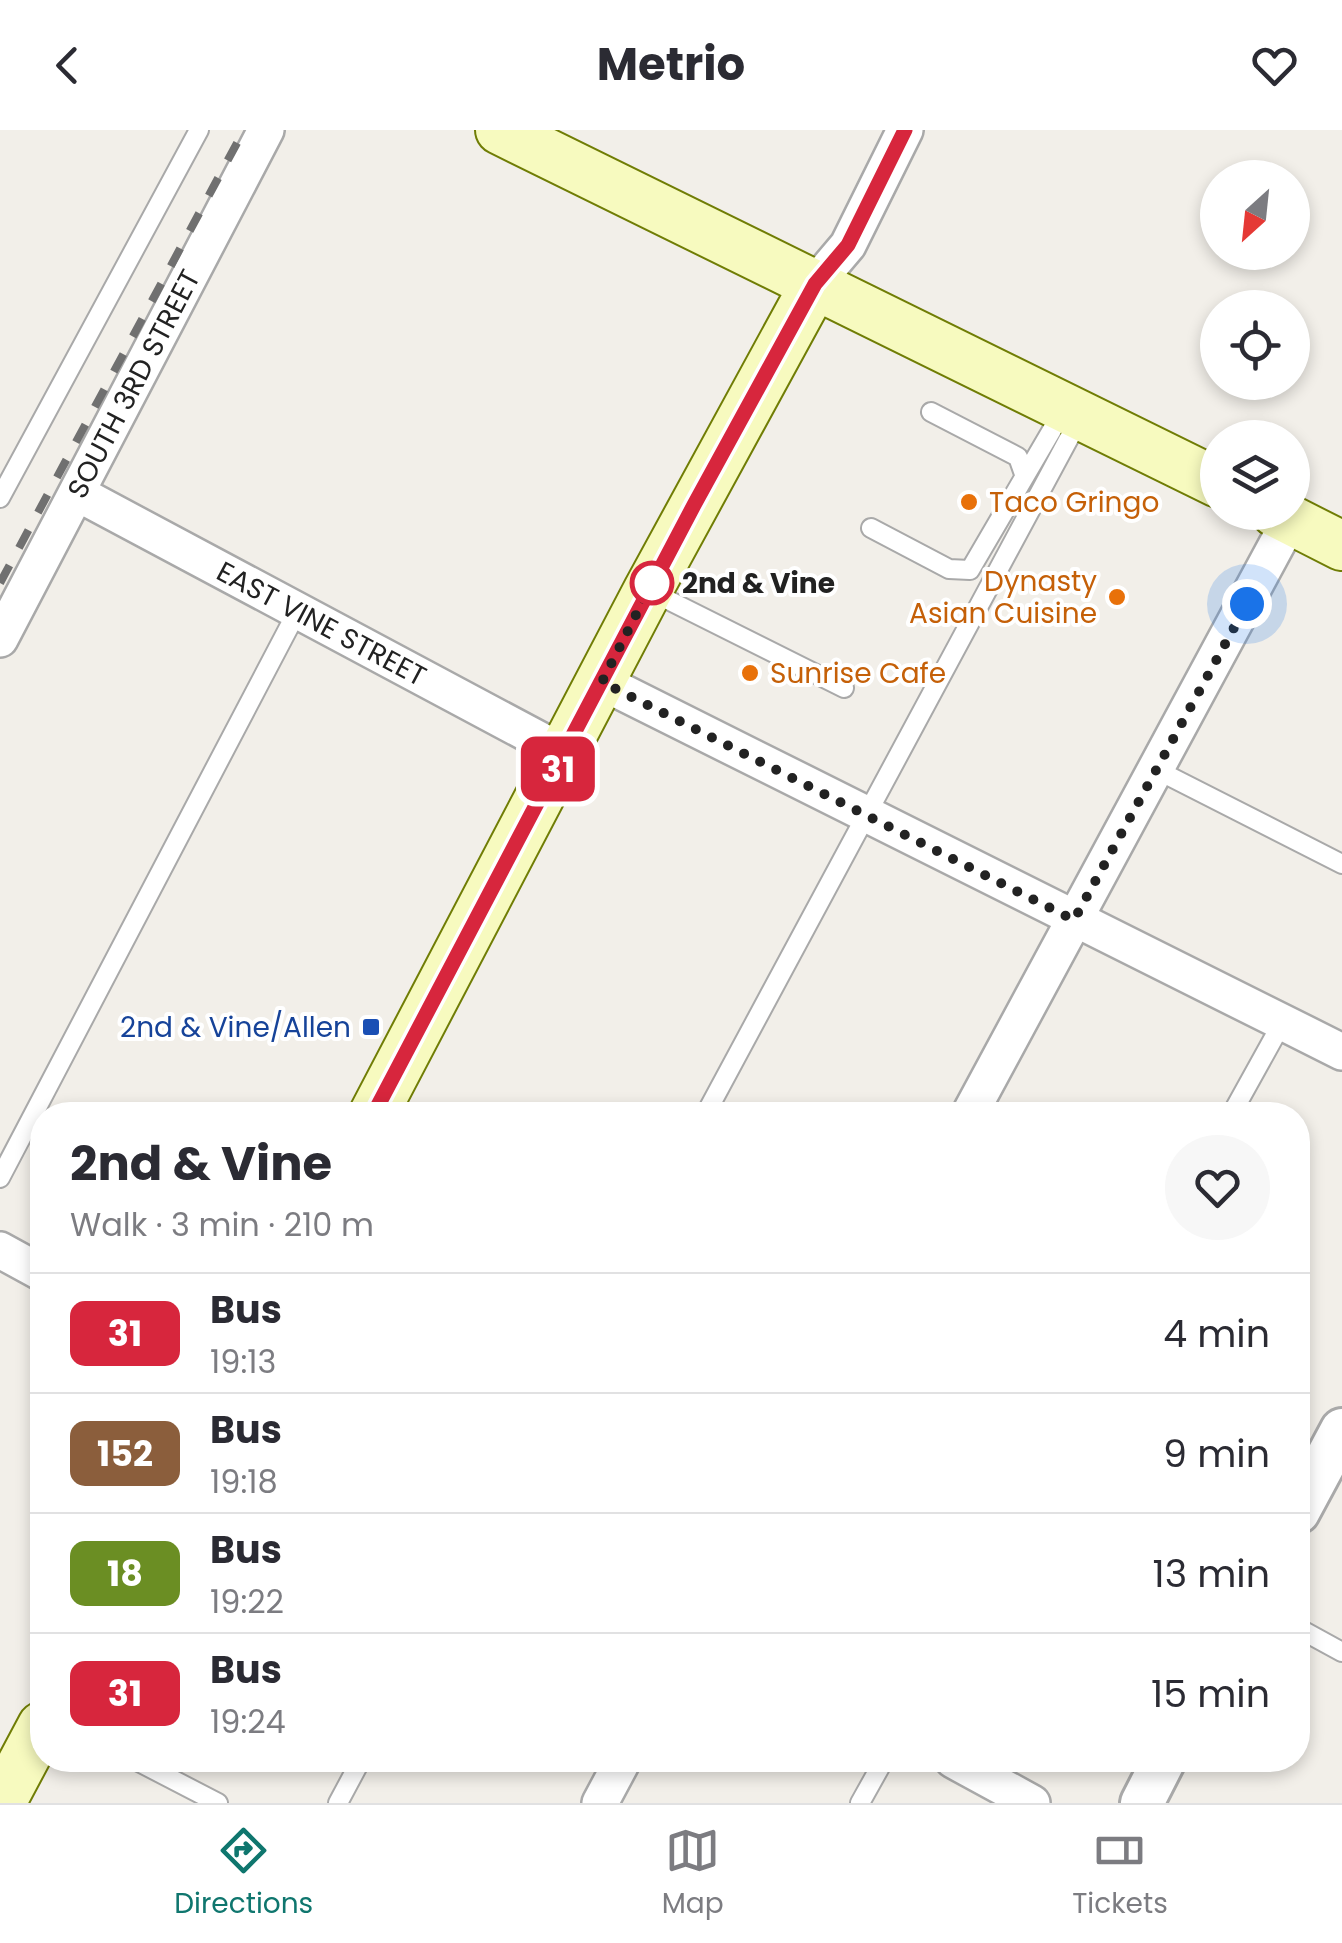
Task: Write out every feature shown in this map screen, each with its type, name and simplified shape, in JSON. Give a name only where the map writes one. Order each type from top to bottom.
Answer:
[{"type":"main road","points":[[500,130],[1200,474]]},
{"type":"main road","points":[[380,1102],[566,754],[648,590],[815,284]]},
{"type":"main road","points":[[1310,527],[1340,539]]},
{"type":"main road","points":[[2,1803],[30,1749]]},
{"type":"street","name":"SOUTH 3RD STREET","points":[[0,639],[266,130]]},
{"type":"street","points":[[815,284],[848,245],[905,130]]},
{"type":"street","name":"EAST VINE STREET","points":[[78,494],[566,754]]},
{"type":"street","points":[[976,1102],[1157,770],[1275,530]]},
{"type":"street","points":[[602,682],[1342,1052]]},
{"type":"street","points":[[0,1250],[30,1266]]},
{"type":"street","points":[[1310,1490],[1342,1430]]},
{"type":"street","points":[[600,1803],[617,1772]]},
{"type":"street","points":[[974,1772],[1032,1803]]},
{"type":"street","points":[[1142,1803],[1158,1772]]},
{"type":"lane","points":[[0,498],[198,130]]},
{"type":"lane","points":[[931,412],[1018,457],[1024,474]]},
{"type":"lane","points":[[871,528],[949,570],[970,570],[1024,474],[1072,412]]},
{"type":"lane","points":[[711,1102],[866,817],[1072,412]]},
{"type":"lane","points":[[648,590],[844,688]]},
{"type":"lane","points":[[40,1102],[298,610]]},
{"type":"lane","points":[[1157,770],[1342,864]]},
{"type":"lane","points":[[1239,1102],[1282,1023]]},
{"type":"lane","points":[[0,1178],[30,1121]]},
{"type":"lane","points":[[1310,1635],[1342,1652]]},
{"type":"lane","points":[[158,1772],[218,1803]]},
{"type":"lane","points":[[338,1803],[355,1772]]},
{"type":"lane","points":[[860,1803],[877,1772]]},
{"type":"railway","points":[[0,583],[244,130]]},
{"type":"bus line","name":"31","points":[[380,1102],[550,785],[648,590],[815,284],[848,245],[905,130]]},
{"type":"place","name":"Taco Gringo","points":[[969,502]]},
{"type":"place","name":"2nd & Vine","points":[[652,583]]},
{"type":"place","name":"Dynasty Asian Cuisine","points":[[1117,597]]},
{"type":"place","name":"Sunrise Cafe","points":[[750,673]]},
{"type":"place","name":"2nd & Vine/Allen","points":[[371,1027]]},
{"type":"route","points":[[652,583],[653,580],[602,682],[1074,920],[1247,604]]}]
